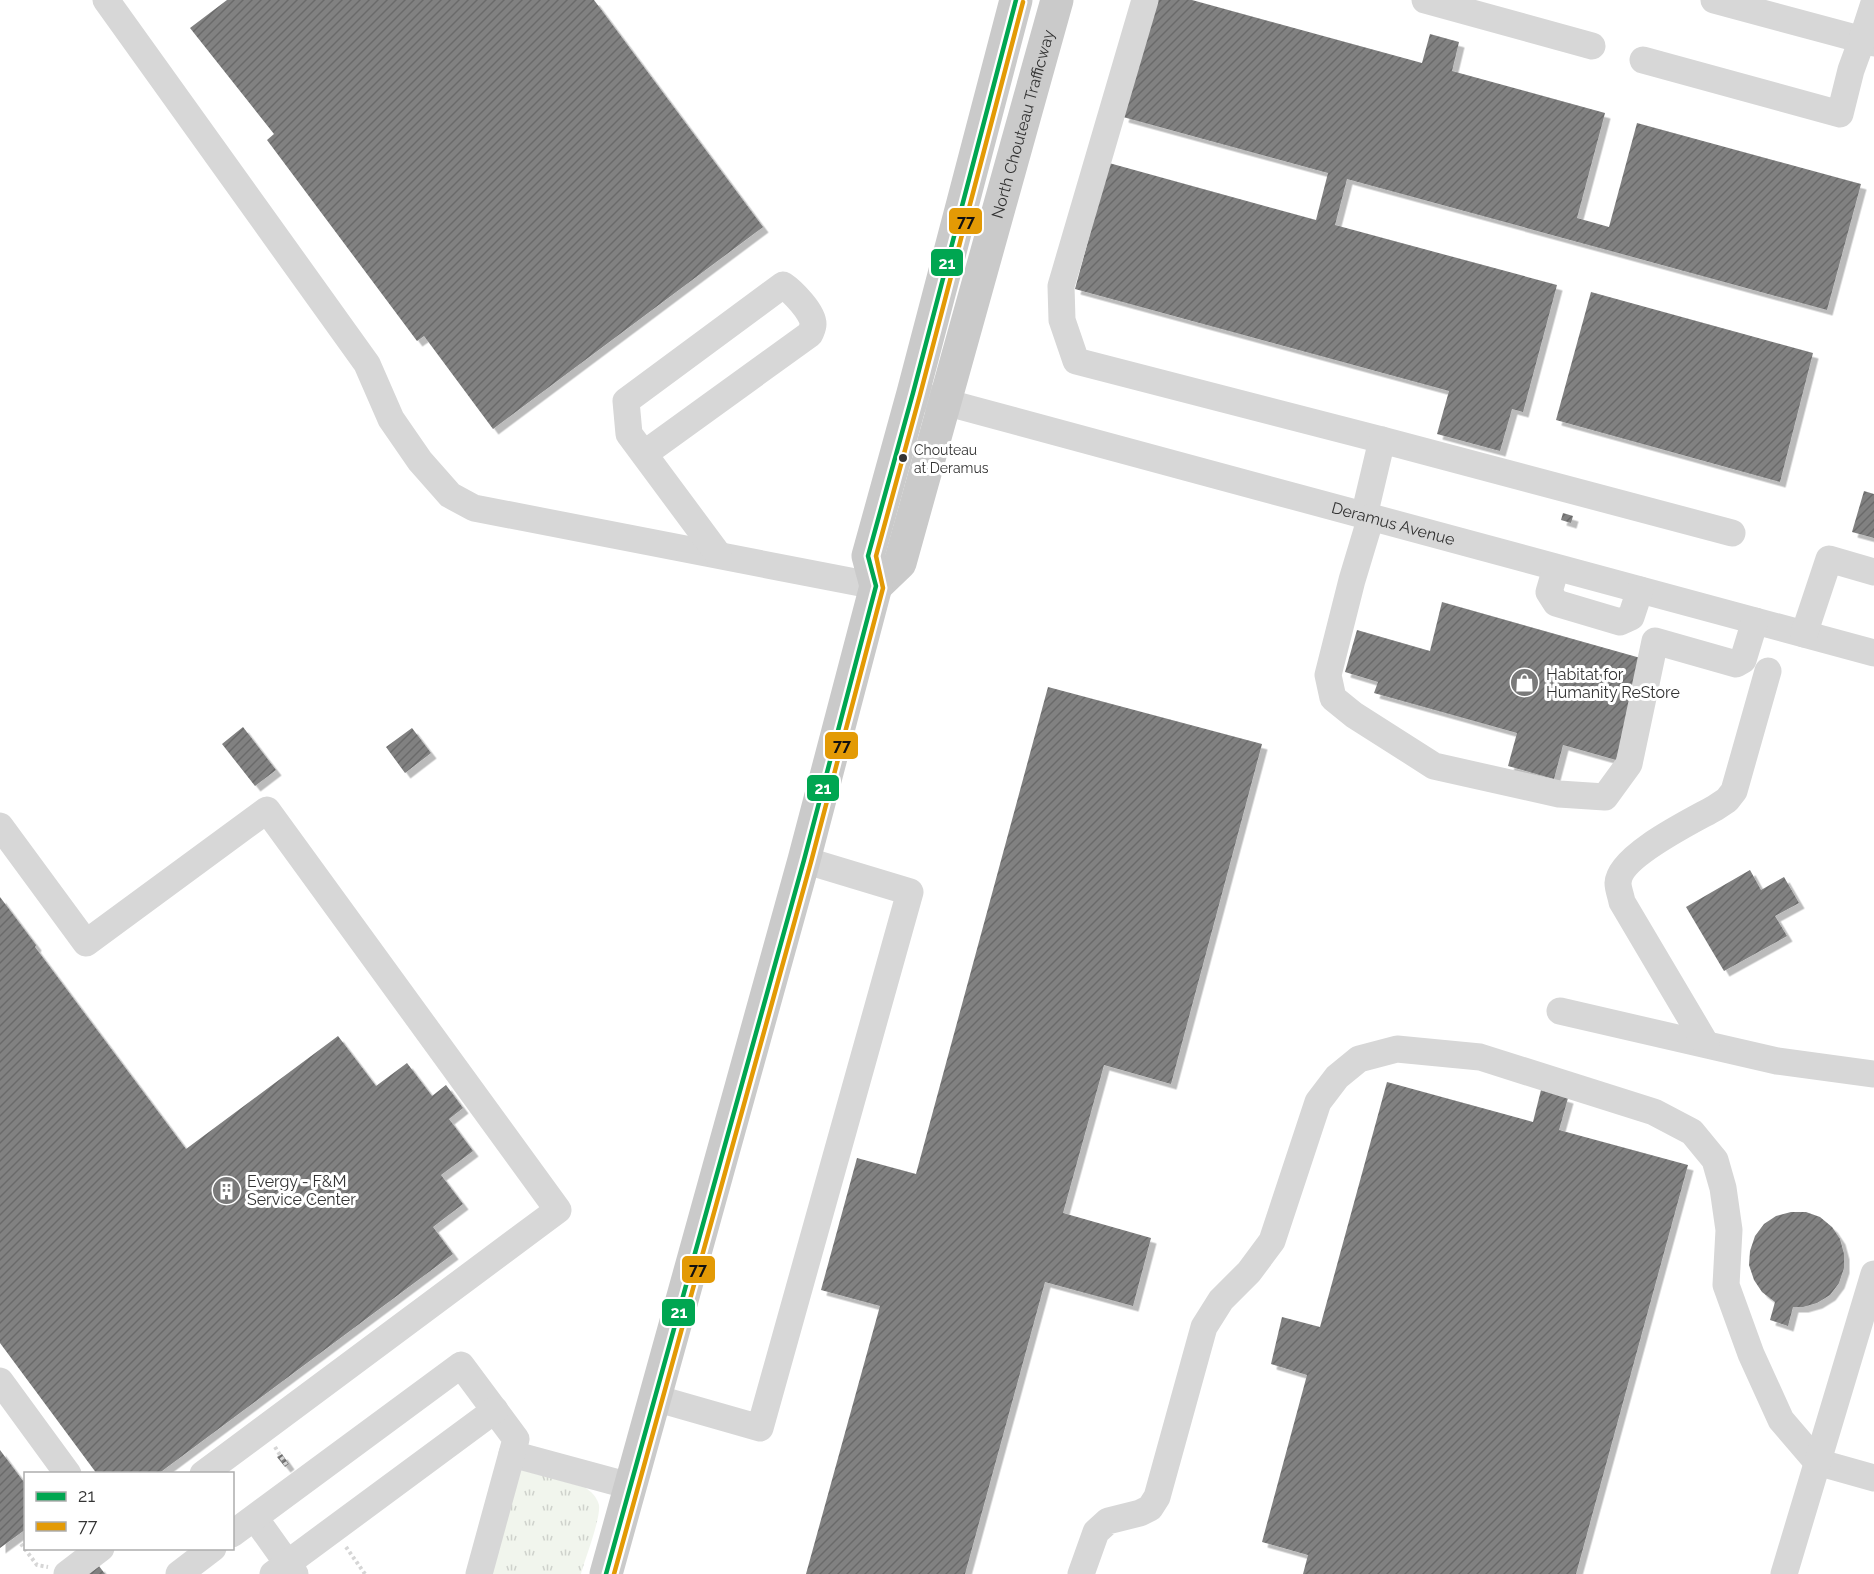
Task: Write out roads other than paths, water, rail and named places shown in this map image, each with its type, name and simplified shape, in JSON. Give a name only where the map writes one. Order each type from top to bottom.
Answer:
[{"type":"main road","points":[[606,1574],[804,860],[876,586],[868,556],[1016,0]]},
{"type":"main road","name":"North Chouteau Trafficway","points":[[876,586],[900,563],[1057,0]]},
{"type":"street","points":[[106,0],[367,364],[391,419],[420,461],[450,495],[474,508],[876,586]]},
{"type":"street","points":[[1144,0],[1061,286],[1062,320],[1076,361],[1732,533]]},
{"type":"street","points":[[1425,0],[1592,46]]},
{"type":"street","points":[[1714,0],[1868,42]]},
{"type":"street","points":[[1643,60],[1840,114],[1851,70],[1868,42],[1874,3]]},
{"type":"street","points":[[644,454],[810,334],[813,324],[808,312],[791,290],[783,285],[626,401],[629,434],[718,554]]},
{"type":"street","name":"Deramus Avenue","points":[[913,393],[1874,653]]},
{"type":"street","points":[[1382,440],[1367,516],[1328,675],[1333,698],[1354,715],[1434,766],[1559,794],[1605,797],[1629,764],[1655,641]]},
{"type":"street","points":[[1804,634],[1829,559],[1874,572]]},
{"type":"street","points":[[1556,568],[1549,592],[1556,603],[1626,620],[1655,641],[1736,664],[1743,660],[1755,621]]},
{"type":"street","points":[[1626,620],[1640,590]]},
{"type":"street","points":[[1706,1044],[1622,902],[1618,882],[1624,868],[1636,854],[1715,808],[1727,800],[1734,791],[1768,671]]},
{"type":"street","points":[[0,826],[86,943],[267,810],[558,1210],[204,1472]]},
{"type":"street","points":[[655,1398],[760,1428],[910,892],[804,860]]},
{"type":"street","points":[[1560,1011],[1777,1061],[1874,1074]]},
{"type":"street","points":[[1080,1574],[1096,1532],[1108,1521],[1150,1509],[1157,1497],[1204,1327],[1221,1299],[1249,1272],[1272,1241],[1318,1102],[1337,1077],[1359,1059],[1397,1049],[1480,1056],[1654,1112],[1692,1132],[1715,1160],[1724,1188],[1728,1230],[1726,1286],[1751,1354],[1781,1420],[1817,1462],[1874,1478]]},
{"type":"street","points":[[1784,1574],[1874,1274]]},
{"type":"street","points":[[234,1533],[461,1365],[516,1439],[479,1574]]},
{"type":"street","points":[[0,1382],[67,1472]]},
{"type":"street","points":[[255,1518],[285,1570],[495,1410]]},
{"type":"street","points":[[512,1454],[630,1486]]},
{"type":"street","points":[[67,1574],[98,1550]]},
{"type":"street","points":[[179,1574],[210,1550]]},
{"type":"place","name":"Chouteau at Deramus","points":[[903,458]]},
{"type":"place","name":"Habitat for Humanity ReStore","points":[[1525,683]]},
{"type":"place","name":"Evergy - F&M Service Center","points":[[226,1190]]}]
